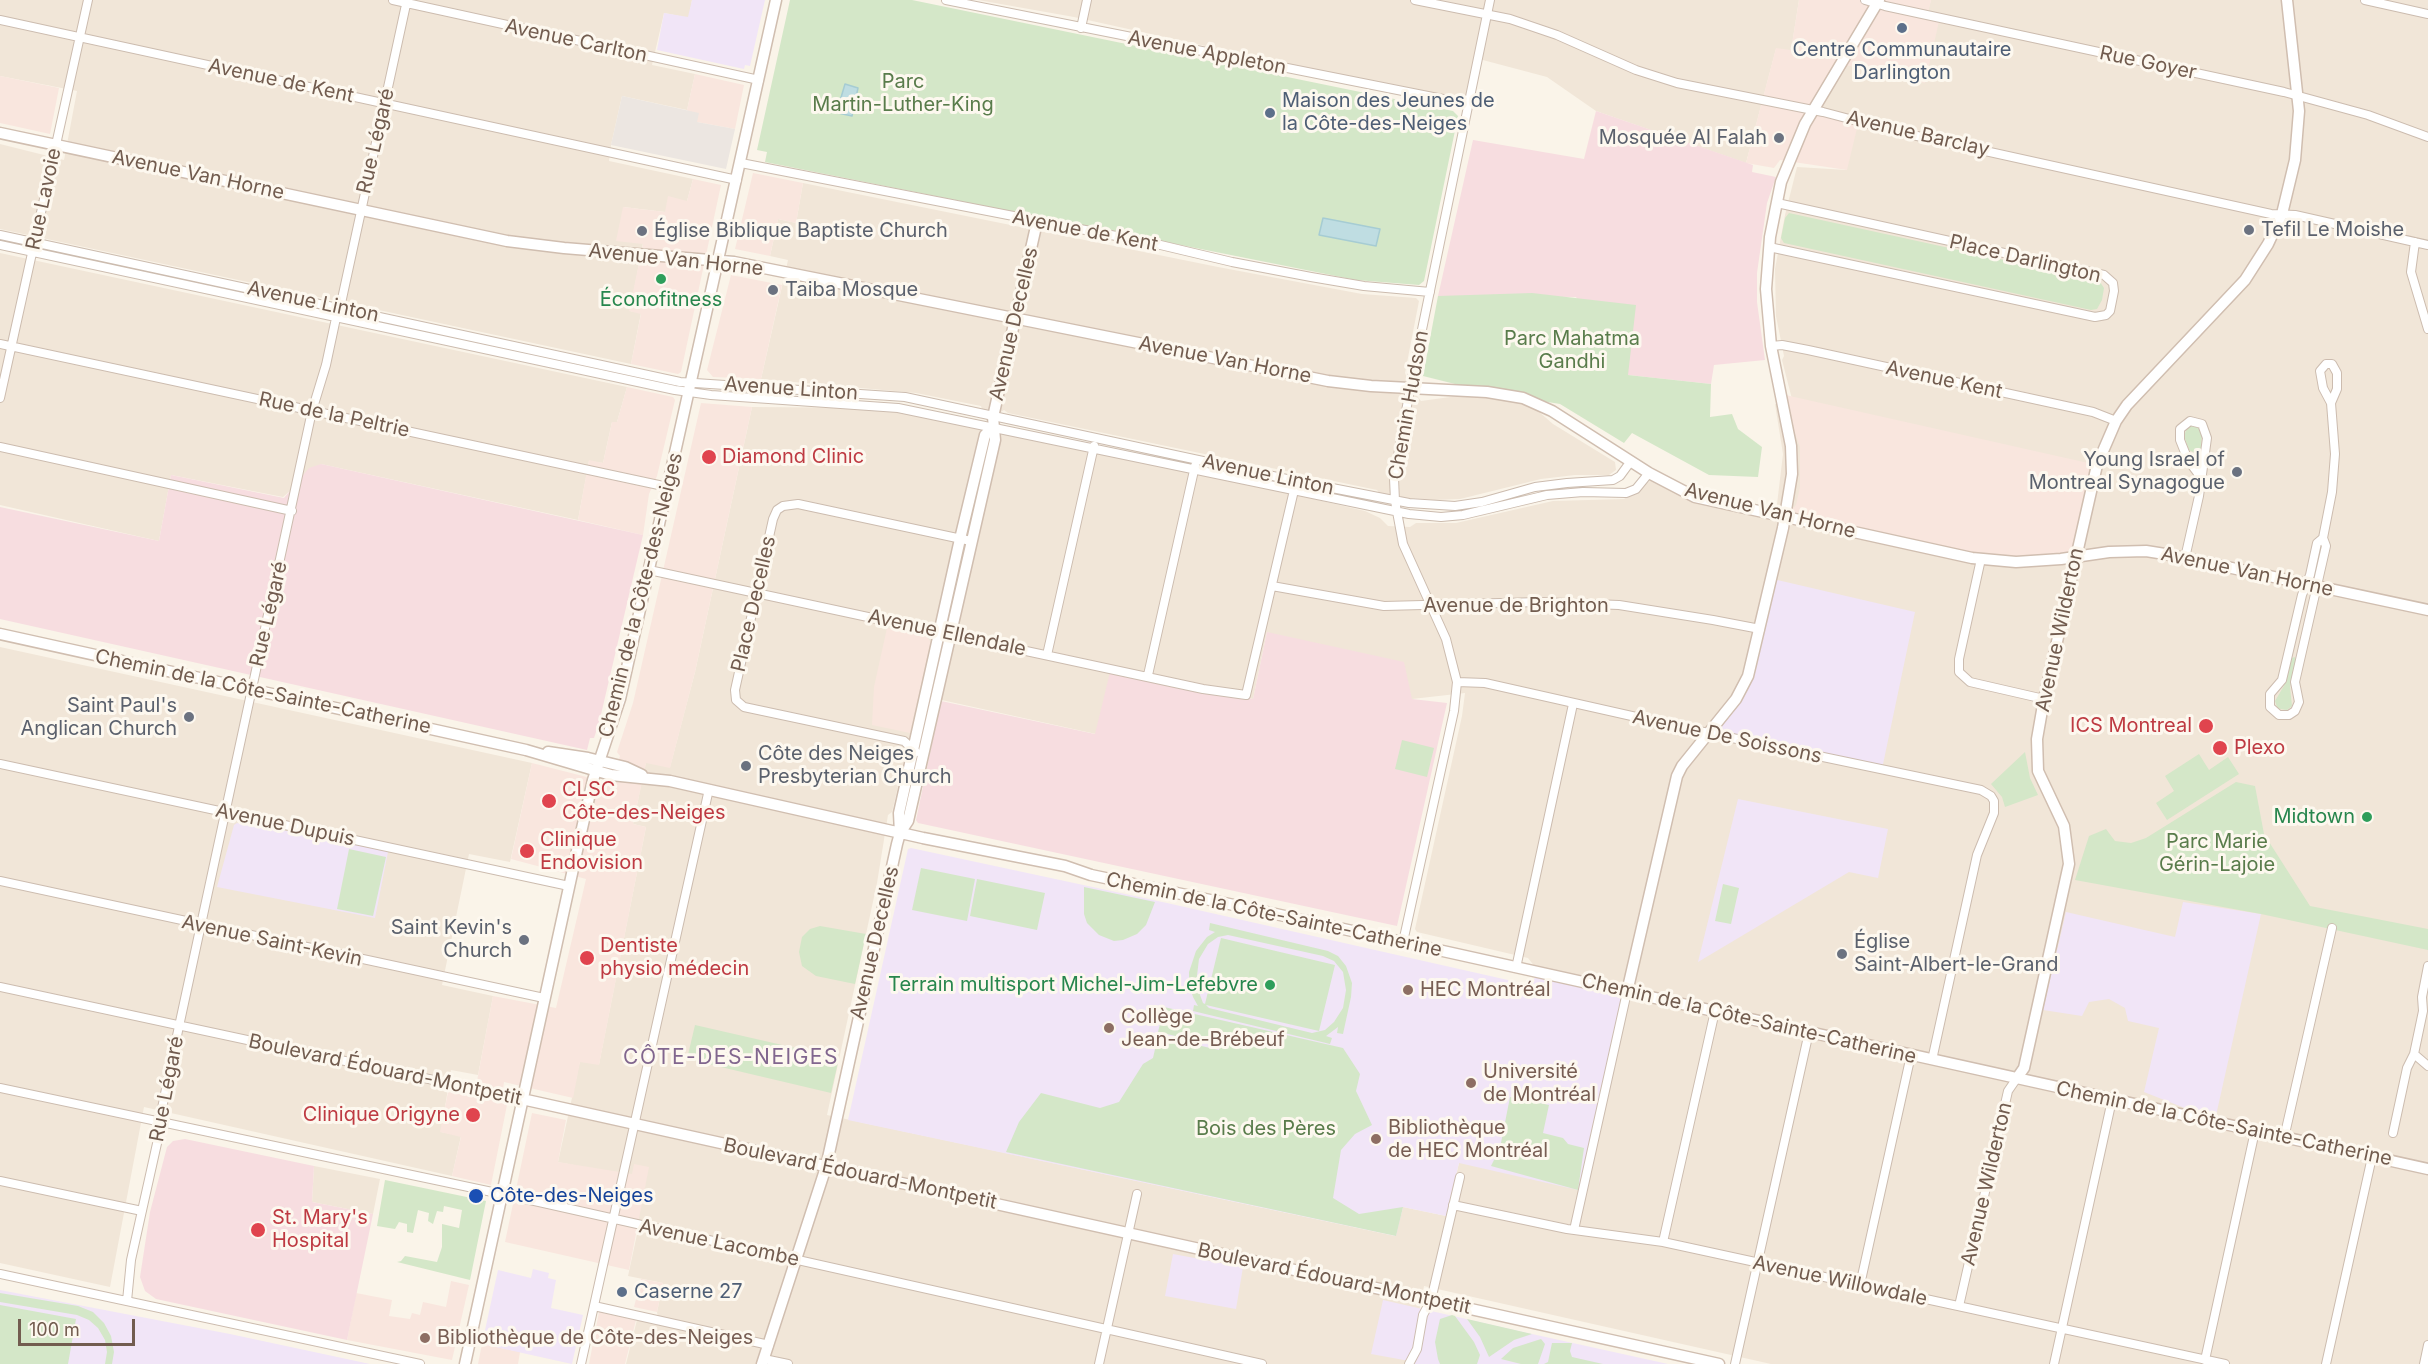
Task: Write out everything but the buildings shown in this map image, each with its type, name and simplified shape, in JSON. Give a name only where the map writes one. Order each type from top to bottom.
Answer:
[{"type":"main road","name":"Chemin de la Côte-des-Neiges","points":[[465,1364],[569,886],[598,765],[618,708],[777,0]]},
{"type":"main road","name":"Avenue Wilderton","points":[[2017,1078],[2025,1068],[2070,864],[2064,826],[2038,771],[2037,739],[2075,557],[2097,465],[2116,421],[2134,397],[2216,314],[2245,280],[2268,244],[2282,214],[2295,160],[2298,97],[2286,0]]},
{"type":"main road","points":[[1627,992],[1677,776],[1682,766],[1710,733],[1742,689],[1748,676],[1785,517],[1792,474],[1791,446],[1771,346],[1766,289],[1769,248],[1777,203],[1793,150],[1813,110],[1878,2]]},
{"type":"main road","name":"Avenue Van Horne","points":[[0,133],[522,243],[719,260],[1328,381],[1487,392],[1523,398],[1560,416],[1649,473],[1695,497],[1981,559],[2016,562],[2128,551],[2185,558],[2428,610]]},
{"type":"main road","name":"Avenue Decelles","points":[[763,1361],[826,1167],[900,833],[899,813],[918,752],[966,540],[985,435],[993,422],[1037,222]]},
{"type":"main road","name":"Chemin de la Côte-Sainte-Catherine","points":[[0,634],[526,750],[574,754],[598,765],[625,767],[648,778],[709,789],[900,833],[1065,866],[1092,875],[2428,1169]]},
{"type":"main road","name":"Boulevard Édouard-Montpetit","points":[[522,1099],[1719,1364]]},
{"type":"street","name":"Rue Lavoie","points":[[0,398],[88,0]]},
{"type":"street","name":"Avenue Carlton","points":[[393,0],[759,80]]},
{"type":"street","name":"Avenue Appleton","points":[[946,0],[1468,104]]},
{"type":"street","points":[[1081,28],[1087,0]]},
{"type":"street","name":"Avenue Barclay","points":[[1415,0],[1487,15],[1557,35],[1654,77],[1813,110],[1949,143],[2260,211],[2295,215],[2428,244]]},
{"type":"street","name":"Chemin Hudson","points":[[1403,942],[1454,711],[1457,682],[1446,639],[1406,553],[1395,501],[1395,468],[1490,0]]},
{"type":"street","name":"Rue Goyer","points":[[1865,0],[2273,90],[2368,115],[2428,137]]},
{"type":"street","points":[[2365,0],[2428,14]]},
{"type":"street","name":"Rue Légaré","points":[[127,1301],[129,1272],[179,1026],[312,411],[340,308],[407,2]]},
{"type":"street","name":"Avenue de Kent","points":[[0,20],[737,180]]},
{"type":"street","name":"Avenue de Kent","points":[[741,163],[1152,243],[1232,262],[1311,277],[1364,286],[1430,292]]},
{"type":"street","name":"Place Darlington","points":[[1769,248],[2095,317],[2106,315],[2110,311],[2114,291],[2113,284],[2104,275],[1777,203]]},
{"type":"street","name":"Avenue Linton","points":[[0,235],[340,308],[690,387],[905,397],[1093,449],[1194,471],[1395,501],[1455,506],[1482,502],[1535,488],[1613,480],[1620,476],[1631,461]]},
{"type":"street","points":[[2415,242],[2411,272],[2415,293],[2428,329]]},
{"type":"street","name":"Avenue Linton","points":[[0,245],[336,318],[690,387],[898,408],[1096,439],[1197,460],[1397,512],[1441,517],[1463,515],[1546,495],[1583,492],[1626,493],[1636,489],[1649,473]]},
{"type":"street","name":"Rue de la Peltrie","points":[[0,344],[668,487]]},
{"type":"street","name":"Avenue Kent","points":[[1771,346],[1782,345],[1808,350],[2094,412],[2116,421]]},
{"type":"street","points":[[2323,538],[2318,543],[2302,595],[2282,680],[2270,694],[2271,707],[2281,715],[2292,713],[2299,702],[2295,682],[2326,546],[2323,538],[2334,474],[2331,403]]},
{"type":"street","points":[[2185,558],[2202,478],[2207,438],[2205,429],[2197,421],[2190,421],[2180,429],[2180,440],[2188,460],[2202,478]]},
{"type":"street","points":[[1047,655],[1096,439]]},
{"type":"street","points":[[0,447],[291,511]]},
{"type":"street","points":[[1148,675],[1197,460]]},
{"type":"street","points":[[1583,482],[1583,492]]},
{"type":"street","points":[[1272,586],[1295,486]]},
{"type":"street","name":"Place Decelles","points":[[918,752],[904,741],[739,704],[734,696],[773,519],[777,510],[788,504],[798,504],[966,540]]},
{"type":"street","points":[[1981,559],[1959,659],[1959,672],[1977,684],[2044,699]]},
{"type":"street","name":"Avenue Ellendale","points":[[649,570],[1148,675],[1203,689],[1245,696],[1272,586]]},
{"type":"street","name":"Avenue de Brighton","points":[[1272,586],[1384,606],[1540,602],[1619,605],[1760,629]]},
{"type":"street","name":"Avenue De Soissons","points":[[1457,682],[1485,683],[1906,776],[1981,790],[1991,796],[1994,801],[1994,813],[1977,855],[1932,1060]]},
{"type":"street","points":[[1516,968],[1573,704]]},
{"type":"street","name":"Avenue Dupuis","points":[[0,764],[569,886]]},
{"type":"street","points":[[581,1364],[709,789]]},
{"type":"street","name":"Avenue Saint-Kevin","points":[[0,881],[201,926],[264,937],[451,980],[544,998]]},
{"type":"street","points":[[2284,1138],[2332,928]]},
{"type":"street","points":[[2393,1132],[2406,1068],[2414,1054],[2426,1011],[2422,997],[2428,966]]},
{"type":"street","name":"Boulevard Édouard-Montpetit","points":[[0,987],[522,1099]]},
{"type":"street","points":[[1574,1230],[1627,992]]},
{"type":"street","points":[[1663,1242],[1715,1011]]},
{"type":"street","points":[[1736,1364],[1809,1032]]},
{"type":"street","points":[[2414,1054],[2428,1066]]},
{"type":"street","points":[[1860,1285],[1911,1055]]},
{"type":"street","name":"Avenue Wilderton","points":[[1959,1306],[2008,1089],[2017,1078]]},
{"type":"street","name":"Avenue Lacombe","points":[[0,1088],[613,1219],[1262,1364]]},
{"type":"street","points":[[2054,1364],[2112,1100]]},
{"type":"street","points":[[2205,1359],[2255,1131]]},
{"type":"street","points":[[2326,1364],[2372,1157]]},
{"type":"street","points":[[1409,1364],[1417,1349],[1423,1315],[1431,1300],[1460,1177]]},
{"type":"street","points":[[0,1181],[142,1211]]},
{"type":"street","points":[[1099,1364],[1137,1194]]},
{"type":"street","name":"Avenue Willowdale","points":[[1454,1205],[1574,1230],[1663,1242],[2225,1364]]},
{"type":"street","points":[[0,1274],[420,1364]]},
{"type":"street","points":[[594,1305],[769,1345]]},
{"type":"street","points":[[2424,1364],[2428,1345]]},
{"type":"street","points":[[763,1361],[788,1364]]},
{"type":"shaded area","points":[[0,0],[692,0],[689,18],[664,13],[652,65],[695,74],[687,110],[622,96],[611,145],[609,161],[693,179],[687,201],[665,212],[623,207],[643,243],[630,311],[641,313],[631,364],[0,229],[0,144],[64,160],[77,91],[0,76]]},
{"type":"shaded area","points":[[692,0],[765,0],[750,66],[745,65],[744,69],[657,50],[664,13],[688,17]]},
{"type":"shaded area","points":[[978,0],[1799,0],[1791,51],[1776,49],[1746,163],[1596,111],[1547,77],[1479,59],[1468,104],[1074,17]]},
{"type":"shaded area","points":[[1799,0],[1931,0],[1928,14],[1940,17],[1925,83],[1841,64],[1813,109],[1859,120],[1847,170],[1780,160],[1774,168],[1746,163],[1776,48],[1791,50]]},
{"type":"shaded area","points":[[1931,0],[2428,0],[2428,1364],[1771,1364],[1424,1286],[1409,1364],[626,1364],[638,1316],[658,1319],[657,1312],[663,1283],[628,1276],[639,1225],[583,1167],[558,1162],[580,1061],[599,1064],[646,827],[633,824],[646,762],[670,767],[695,672],[752,407],[898,408],[1194,471],[1365,511],[1380,518],[1388,526],[1410,527],[1416,523],[1456,523],[1553,501],[1624,499],[1654,478],[1695,502],[1775,521],[1783,454],[1775,404],[1793,403],[1782,360],[1784,356],[1776,316],[1775,269],[1785,215],[1797,167],[1847,170],[1813,110],[1841,64],[1927,14]],"holes":[[[1267,632],[1412,699],[1465,693],[1462,716],[1415,929],[1417,932],[1528,958],[1539,972],[1459,1163],[1446,1216],[1403,1207],[1395,1236],[827,1115],[877,883],[888,815],[892,812],[919,695],[1096,734],[1203,689],[1253,699]]]},
{"type":"shaded area","points":[[695,74],[744,85],[735,129],[697,122],[687,110]]},
{"type":"shaded area","points":[[0,76],[59,88],[50,134],[0,123]]},
{"type":"shaded area","points":[[622,96],[699,113],[697,122],[735,129],[726,169],[611,145]]},
{"type":"shaded area","points":[[1596,111],[1753,165],[1752,172],[1776,177],[1767,203],[1757,273],[1757,302],[1765,360],[1714,365],[1711,384],[1628,375],[1576,297],[1438,296],[1473,140],[1584,159]]},
{"type":"shaded area","points":[[753,173],[803,183],[796,223],[778,219],[770,256],[735,249]]},
{"type":"shaded area","points":[[693,179],[721,185],[681,372],[678,374],[631,364],[641,314],[629,311],[643,244],[616,241],[623,207],[665,212],[668,196],[687,201]]},
{"type":"shaded area","points":[[803,183],[1218,267],[1362,294],[1416,298],[1419,301],[1405,373],[1411,388],[1421,401],[1487,392],[1523,398],[1553,424],[1615,462],[1616,470],[1609,475],[1575,475],[1541,479],[1460,499],[1412,498],[1406,503],[1384,499],[1377,490],[1008,413],[1004,410],[993,417],[984,415],[981,406],[916,393],[761,379],[788,260],[770,256],[778,219],[796,223]]},
{"type":"shaded area","points":[[0,253],[627,387],[617,422],[612,422],[603,463],[589,461],[578,520],[321,464],[283,497],[171,475],[159,541],[0,505]]},
{"type":"shaded area","points":[[731,275],[782,285],[761,379],[713,377],[707,370]]},
{"type":"shaded area","points":[[627,387],[673,397],[675,400],[657,476],[649,494],[643,535],[578,520],[589,460],[603,463],[612,422],[617,422]]},
{"type":"shaded area","points":[[1781,394],[2097,465],[2075,557],[2016,562],[1785,517],[1796,505],[1800,487],[1800,447]]},
{"type":"shaded area","points":[[701,403],[752,407],[695,672],[670,768],[646,763],[633,824],[646,827],[599,1065],[580,1062],[573,1098],[504,1082],[501,1103],[507,1105],[491,1185],[452,1176],[461,1137],[440,1132],[448,1092],[474,1097],[493,996],[556,1008],[586,879],[511,859],[532,763],[610,783],[620,756],[617,752],[633,703]]},
{"type":"shaded area","points":[[321,464],[643,535],[599,723],[594,738],[590,738],[587,750],[0,619],[0,507],[159,541],[171,475],[284,498],[309,468]]},
{"type":"shaded area","points":[[1773,579],[1915,612],[1882,769],[1711,733],[1735,704]]},
{"type":"shaded area","points":[[887,628],[927,637],[931,642],[910,733],[872,725],[874,687]]},
{"type":"shaded area","points":[[1267,632],[1404,662],[1412,699],[1447,703],[1397,926],[918,823],[916,820],[941,701],[1095,734],[1111,668],[1253,699]]},
{"type":"shaded area","points":[[0,647],[532,763],[510,862],[469,854],[442,985],[493,996],[478,1075],[451,1070],[441,1132],[461,1136],[452,1176],[144,1107],[110,1287],[0,1263]]},
{"type":"shaded area","points":[[1738,799],[1888,829],[1878,878],[1849,872],[1698,962]]},
{"type":"shaded area","points":[[237,823],[389,847],[375,918],[217,887],[234,825]]},
{"type":"shaded area","name":"Collège Jean-de-Brébeuf","points":[[908,849],[1530,985],[1539,972],[1627,992],[1578,1190],[1459,1163],[1446,1216],[1403,1207],[1396,1236],[848,1120]]},
{"type":"shaded area","points":[[2183,902],[2261,914],[2215,1120],[2144,1092],[2159,1028],[2128,1021],[2125,1008],[2109,999],[2089,1002],[2082,1016],[2043,1010],[2066,912],[2175,937]]},
{"type":"shaded area","points":[[532,1113],[566,1120],[558,1162],[632,1174],[634,1164],[649,1167],[629,1270],[505,1242]]},
{"type":"shaded area","name":"St. Mary's Hospital","points":[[185,1139],[314,1166],[312,1202],[373,1214],[347,1340],[156,1299],[145,1291],[140,1277],[150,1212],[167,1147],[173,1141]]},
{"type":"shaded area","points":[[314,1166],[380,1179],[373,1214],[312,1202]]},
{"type":"shaded area","points":[[1173,1254],[1243,1267],[1236,1309],[1165,1296]]},
{"type":"shaded area","points":[[533,1269],[549,1273],[548,1278],[556,1280],[551,1308],[583,1315],[572,1364],[482,1344],[498,1270],[531,1278]]},
{"type":"shaded area","points":[[641,1279],[663,1283],[657,1312],[634,1307]]},
{"type":"shaded area","points":[[451,1281],[469,1285],[452,1360],[347,1340],[356,1293],[392,1300],[389,1316],[410,1319],[412,1313],[420,1315],[423,1302],[446,1307]]},
{"type":"shaded area","points":[[0,1290],[230,1334],[370,1364],[0,1364]]},
{"type":"shaded area","points":[[1383,1300],[1668,1364],[1414,1364],[1415,1362],[1371,1354]]},
{"type":"shaded area","points":[[599,1312],[636,1320],[625,1364],[589,1364]]},
{"type":"shaded area","points":[[482,1344],[520,1352],[518,1364],[478,1364]]},
{"type":"green space","name":"Parc Martin-Luther-King","points":[[790,0],[912,0],[1453,111],[1458,116],[1424,281],[1419,285],[1356,280],[765,162],[767,152],[757,150]]},
{"type":"green space","points":[[1789,213],[2096,280],[2104,288],[2102,300],[2097,309],[2091,310],[1784,243],[1781,238],[1785,218]]},
{"type":"green space","name":"Parc Mahatma Gandhi","points":[[1532,293],[1636,305],[1628,375],[1711,384],[1710,417],[1732,414],[1738,429],[1762,447],[1758,477],[1709,475],[1632,433],[1624,443],[1560,404],[1487,392],[1423,376],[1438,296]]},
{"type":"green space","points":[[2191,425],[2199,428],[2202,434],[2201,448],[2195,453],[2189,450],[2184,436]]},
{"type":"green space","points":[[2295,657],[2290,687],[2292,706],[2287,710],[2280,709],[2275,701],[2285,684],[2292,658]]},
{"type":"green space","points":[[1402,740],[1434,748],[1427,777],[1395,769]]},
{"type":"green space","points":[[2025,752],[2030,778],[2038,795],[2005,807],[2002,797],[1991,784]]},
{"type":"green space","points":[[2199,754],[2209,770],[2228,757],[2239,774],[2167,820],[2156,803],[2174,791],[2165,776]]},
{"type":"green space","name":"Parc Marie Gérin-Lajoie","points":[[2236,782],[2255,786],[2264,834],[2310,906],[2428,929],[2428,950],[2261,914],[2075,880],[2089,836],[2106,829],[2115,841],[2131,843],[2146,838]]},
{"type":"green space","points":[[349,849],[386,857],[373,916],[337,909]]},
{"type":"green space","points":[[921,868],[975,879],[967,921],[912,910]]},
{"type":"green space","points":[[977,879],[1045,893],[1037,930],[970,916]]},
{"type":"green space","points":[[1723,884],[1739,888],[1731,924],[1715,921]]},
{"type":"green space","points":[[1084,887],[1155,902],[1146,925],[1137,934],[1123,940],[1114,941],[1099,935],[1087,923],[1084,914]]},
{"type":"green space","name":"Terrain multisport Michel-Jim-Lefebvre","points":[[1210,923],[1328,951],[1338,956],[1346,966],[1352,983],[1343,1034],[1337,1033],[1338,1027],[1326,1036],[1332,1038],[1330,1044],[1193,1011],[1194,1005],[1198,1006],[1189,984],[1189,972],[1196,951],[1207,937],[1215,932],[1209,930]],"holes":[[[1228,935],[1323,956],[1334,961],[1343,972],[1346,990],[1343,1008],[1334,1022],[1325,1030],[1312,1033],[1209,1008],[1206,1005],[1319,1031],[1335,965],[1221,938],[1205,1004],[1196,984],[1199,959],[1208,944],[1218,937]]]},
{"type":"green space","points":[[820,926],[866,934],[855,984],[816,976],[802,966],[799,952],[802,937],[810,929]]},
{"type":"green space","name":"Bois des Pères","points":[[1164,1007],[1343,1048],[1360,1074],[1356,1091],[1372,1125],[1355,1134],[1341,1150],[1333,1198],[1359,1214],[1403,1207],[1396,1236],[1006,1152],[1019,1122],[1041,1093],[1100,1108],[1119,1102],[1143,1064],[1153,1058],[1158,1036],[1219,1050],[1219,1046],[1158,1032]]},
{"type":"green space","points":[[695,1025],[839,1058],[831,1093],[687,1059]]},
{"type":"green space","points":[[1510,1097],[1549,1105],[1543,1133],[1563,1138],[1568,1144],[1584,1148],[1578,1190],[1491,1166],[1500,1148]]},
{"type":"green space","points":[[385,1180],[486,1201],[470,1280],[397,1262],[405,1256],[437,1262],[442,1247],[442,1224],[459,1228],[462,1210],[444,1206],[443,1212],[437,1211],[433,1224],[428,1221],[429,1213],[418,1210],[413,1233],[407,1232],[407,1224],[399,1222],[395,1229],[377,1226]]},
{"type":"green space","points":[[0,1293],[78,1306],[93,1312],[104,1323],[111,1336],[114,1352],[112,1364],[105,1364],[107,1352],[105,1340],[98,1328],[89,1320],[77,1315],[0,1302]]},
{"type":"green space","points":[[0,1305],[76,1319],[68,1364],[0,1364]]},
{"type":"green space","points":[[1452,1315],[1474,1342],[1480,1355],[1477,1364],[1440,1364],[1435,1342],[1440,1319]]},
{"type":"green space","points":[[1467,1319],[1532,1334],[1514,1340],[1489,1357],[1480,1337]]},
{"type":"green space","points":[[1541,1339],[1545,1344],[1538,1364],[1521,1364],[1501,1359],[1513,1348]]},
{"type":"green space","points":[[1552,1343],[1572,1343],[1570,1351],[1572,1357],[1603,1364],[1544,1364],[1548,1362]]},
{"type":"water","points":[[845,84],[858,88],[852,116],[837,111]]},
{"type":"water","points":[[1323,218],[1380,229],[1376,246],[1319,235]]},
{"type":"place","name":"Centre Communautaire Darlington","points":[[1902,28]]},
{"type":"place","name":"Maison des Jeunes de la Côte-des-Neiges","points":[[1270,113]]},
{"type":"place","name":"Mosquée Al Falah","points":[[1779,138]]},
{"type":"place","name":"Tefil Le Moishe","points":[[2249,230]]},
{"type":"place","name":"Église Biblique Baptiste Church","points":[[642,231]]},
{"type":"place","name":"Éconofitness","points":[[661,279]]},
{"type":"place","name":"Taiba Mosque","points":[[773,290]]},
{"type":"place","name":"Diamond Clinic","points":[[709,457]]},
{"type":"place","name":"Young Israel of Montreal Synagogue","points":[[2237,472]]},
{"type":"place","name":"Saint Paul's Anglican Church","points":[[189,717]]},
{"type":"place","name":"ICS Montreal","points":[[2206,726]]},
{"type":"place","name":"Plexo","points":[[2220,748]]},
{"type":"place","name":"Côte des Neiges Presbyterian Church","points":[[746,766]]},
{"type":"place","name":"CLSC Côte-des-Neiges","points":[[549,801]]},
{"type":"place","name":"Midtown","points":[[2367,817]]},
{"type":"place","name":"Clinique Endovision","points":[[527,851]]},
{"type":"place","name":"Saint Kevin's Church","points":[[524,940]]},
{"type":"place","name":"Église Saint-Albert-le-Grand","points":[[1842,954]]},
{"type":"place","name":"Dentiste physio médecin","points":[[587,958]]},
{"type":"place","name":"Terrain multisport Michel-Jim-Lefebvre","points":[[1270,985]]},
{"type":"place","name":"HEC Montréal","points":[[1408,990]]},
{"type":"place","name":"Collège Jean-de-Brébeuf","points":[[1109,1028]]},
{"type":"place","name":"Université de Montréal","points":[[1471,1083]]},
{"type":"place","name":"Clinique Origyne","points":[[473,1115]]},
{"type":"place","name":"Bibliothèque de HEC Montréal","points":[[1376,1139]]},
{"type":"place","name":"Côte-des-Neiges","points":[[476,1196]]},
{"type":"place","name":"St. Mary's Hospital","points":[[258,1230]]},
{"type":"place","name":"Caserne 27","points":[[622,1292]]},
{"type":"place","name":"Bibliothèque de Côte-des-Neiges","points":[[425,1338]]},
{"type":"district","name":"CÔTE-DES-NEIGES","points":[[731,1058]]}]
